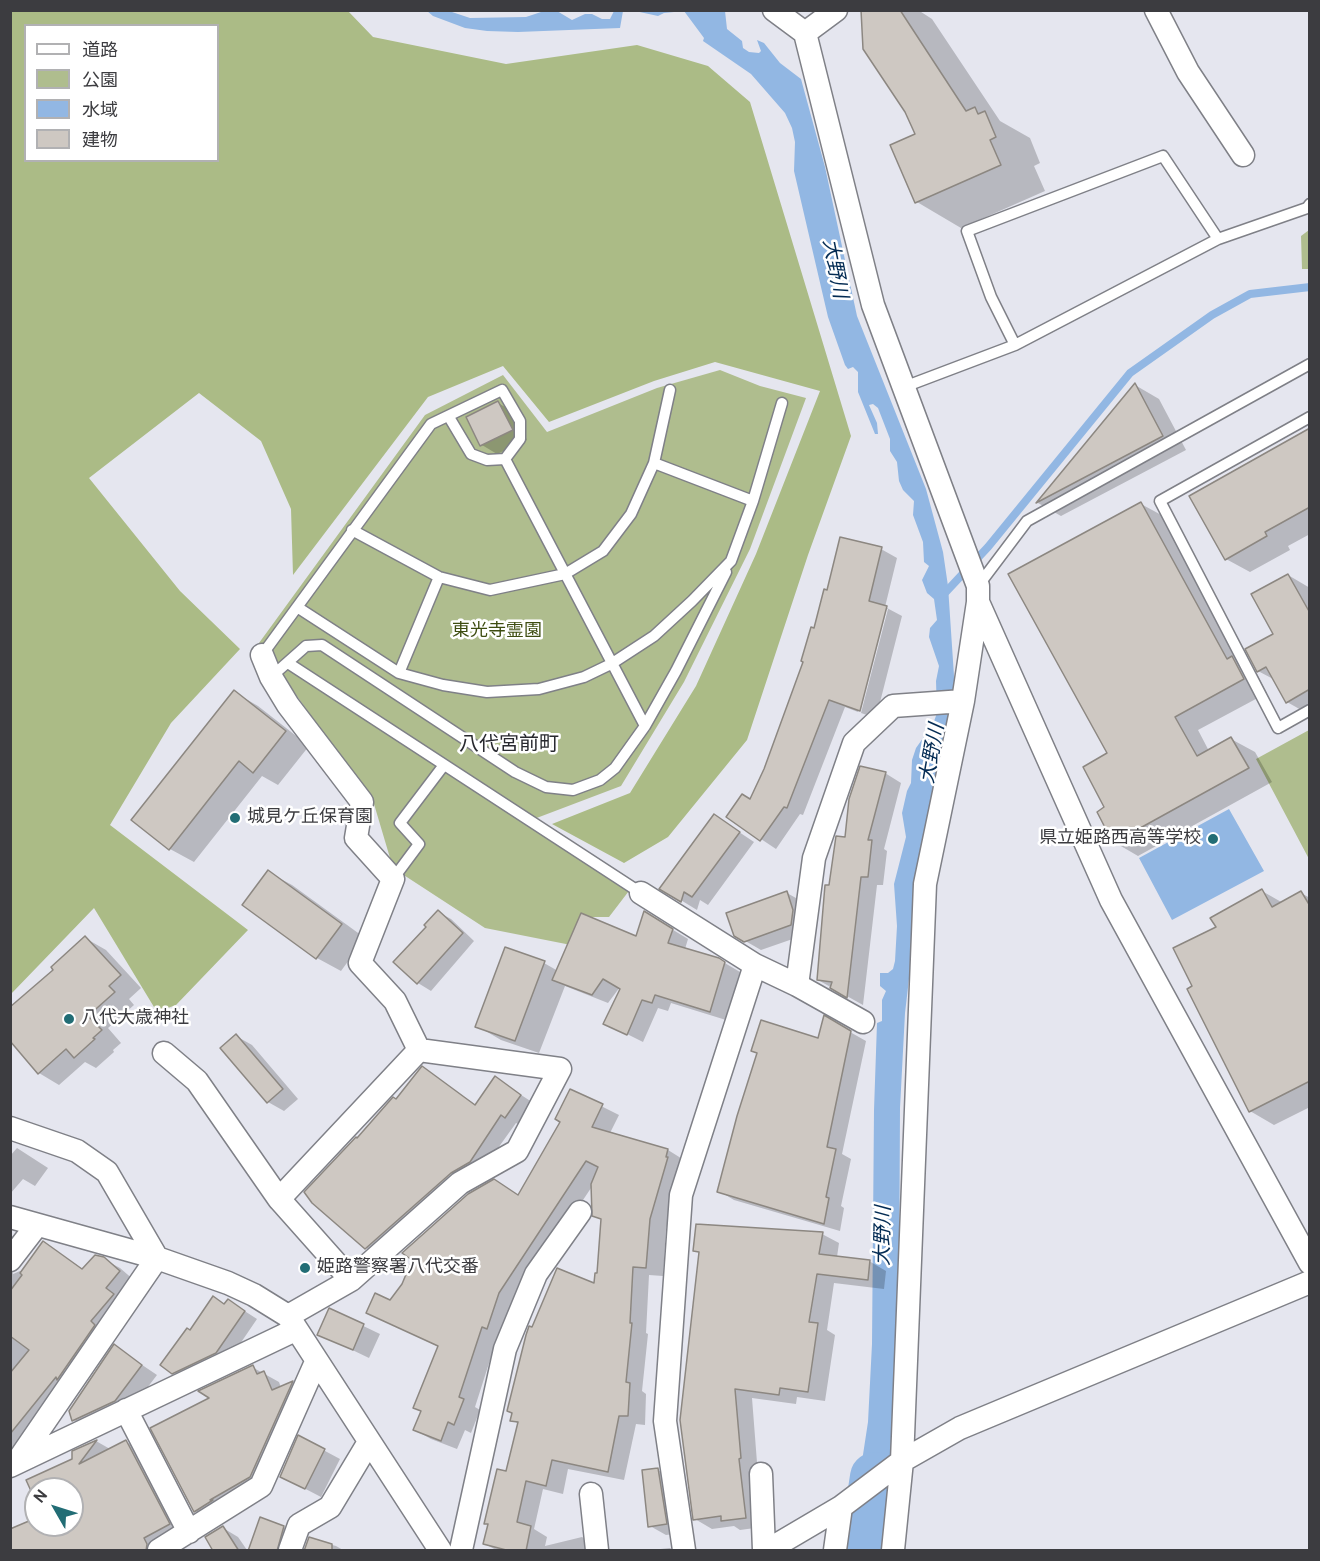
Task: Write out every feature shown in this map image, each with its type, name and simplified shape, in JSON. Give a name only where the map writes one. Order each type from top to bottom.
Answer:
[{"type":"street","points":[[774,10],[806,33],[873,305],[978,594],[1111,900],[1310,1263]]},
{"type":"street","points":[[806,33],[837,10]]},
{"type":"street","points":[[1156,10],[1188,72],[1243,155]]},
{"type":"street","points":[[893,1551],[902,1461],[925,884],[963,700],[978,594]]},
{"type":"street","points":[[262,655],[279,670],[288,705],[362,802],[356,838],[393,879],[360,963],[395,1001],[418,1050]]},
{"type":"street","points":[[797,985],[814,858],[854,743],[893,706],[963,700]]},
{"type":"street","points":[[641,893],[755,965],[797,985],[863,1022]]},
{"type":"street","points":[[684,1551],[665,1421],[681,1195],[755,965]]},
{"type":"street","points":[[279,1198],[418,1050]]},
{"type":"street","points":[[14,1464],[126,1410],[292,1323],[351,1280],[460,1183],[517,1151],[560,1069],[418,1050]]},
{"type":"street","points":[[164,1053],[196,1081],[279,1198],[351,1280]]},
{"type":"street","points":[[10,1128],[77,1151],[106,1172],[158,1258]]},
{"type":"street","points":[[461,1551],[505,1349],[536,1274],[580,1212]]},
{"type":"street","points":[[10,1217],[158,1258],[228,1283],[254,1295],[292,1323],[440,1551]]},
{"type":"street","points":[[10,1260],[37,1225]]},
{"type":"street","points":[[14,1464],[158,1258]]},
{"type":"street","points":[[761,1474],[766,1551],[846,1503],[902,1461],[960,1428],[1310,1282]]},
{"type":"street","points":[[159,1551],[261,1486],[316,1362]]},
{"type":"street","points":[[126,1410],[189,1532]]},
{"type":"street","points":[[290,1551],[298,1525],[330,1507],[369,1442]]},
{"type":"street","points":[[591,1494],[597,1551]]},
{"type":"street","points":[[835,1551],[846,1503]]},
{"type":"lane","points":[[1014,345],[991,297],[966,231],[1163,156],[1218,239]]},
{"type":"lane","points":[[903,387],[1014,345],[1218,239],[1307,208],[1310,204]]},
{"type":"lane","points":[[978,594],[1027,521],[1310,364]]},
{"type":"lane","points":[[262,655],[431,424],[502,390],[520,421],[520,439],[505,459],[487,460],[471,454],[449,417]]},
{"type":"lane","points":[[352,530],[440,577],[490,590],[565,574],[603,550],[631,514],[654,462],[670,390]]},
{"type":"lane","points":[[641,893],[444,765],[279,670],[306,646],[322,645],[505,766],[546,787],[573,790],[600,780],[615,768],[645,726],[676,671],[731,561],[753,501],[782,403]]},
{"type":"lane","points":[[1310,417],[1160,501],[1278,728],[1310,710]]},
{"type":"lane","points":[[505,459],[645,726]]},
{"type":"lane","points":[[654,462],[753,501]]},
{"type":"lane","points":[[297,607],[399,673],[443,685],[487,692],[539,689],[584,677],[654,636],[731,561]]},
{"type":"lane","points":[[399,673],[440,577]]},
{"type":"lane","points":[[393,879],[419,844],[400,823],[444,765]]},
{"type":"green space","points":[[11,10],[348,11],[373,37],[506,64],[637,45],[708,66],[750,102],[851,436],[808,555],[747,740],[668,837],[624,863],[552,824],[630,793],[696,686],[756,554],[820,391],[715,362],[654,381],[549,422],[503,366],[428,397],[293,575],[291,509],[261,441],[199,393],[89,478],[180,591],[240,649],[171,723],[110,825],[248,930],[176,1005],[157,1012],[94,908],[11,994]]},
{"type":"green space","points":[[1309,230],[1309,269],[1302,269],[1301,236]]},
{"type":"green space","name":"東光寺霊園","points":[[720,370],[760,386],[806,398],[750,549],[684,682],[621,786],[534,819],[617,877],[635,883],[609,917],[582,917],[571,945],[485,928],[393,868],[374,804],[259,643],[425,415],[503,375],[547,432],[657,388]]},
{"type":"green space","points":[[1309,730],[1309,859],[1256,759]]},
{"type":"water","points":[[427,11],[449,11],[470,18],[526,17],[541,12],[557,11],[572,20],[585,14],[610,19],[614,11],[623,11],[620,28],[518,32],[465,28],[433,16]]},
{"type":"water","points":[[635,11],[684,11],[664,13],[658,16]]},
{"type":"water","points":[[684,11],[725,11],[727,29],[742,41],[743,48],[749,52],[759,53],[761,51],[757,40],[764,43],[780,63],[801,79],[825,167],[857,316],[926,489],[943,552],[948,586],[955,691],[925,842],[905,1013],[900,1108],[899,1302],[894,1432],[881,1544],[849,1546],[868,1422],[872,1344],[877,1023],[882,1021],[882,1000],[886,991],[880,986],[880,973],[888,973],[893,969],[895,961],[897,926],[894,884],[906,837],[902,813],[911,783],[912,760],[916,748],[933,724],[937,713],[936,681],[939,666],[929,637],[930,628],[937,620],[934,599],[927,593],[922,580],[929,566],[924,562],[923,542],[913,515],[914,501],[903,490],[899,481],[897,462],[890,451],[890,439],[878,408],[873,404],[869,405],[877,423],[878,434],[875,434],[858,392],[858,372],[853,367],[848,369],[845,365],[828,317],[794,171],[795,142],[792,128],[785,113],[751,74],[703,41],[704,38]]},
{"type":"water","points":[[1229,809],[1264,871],[1172,920],[1139,858]]},
{"type":"building","points":[[861,10],[900,10],[966,111],[975,107],[978,114],[985,111],[996,137],[990,140],[1001,165],[915,203],[890,145],[915,134],[905,112],[863,49]]},
{"type":"building","points":[[1135,383],[1163,436],[1036,503]]},
{"type":"building","points":[[498,401],[513,430],[480,446],[466,417]]},
{"type":"building","points":[[1310,428],[1310,507],[1265,532],[1267,536],[1225,560],[1189,496]]},
{"type":"building","points":[[1141,502],[1227,659],[1232,656],[1244,679],[1175,717],[1197,756],[1231,737],[1249,768],[1113,843],[1097,812],[1104,807],[1083,767],[1107,753],[1008,574]]},
{"type":"building","points":[[840,537],[882,547],[869,601],[887,606],[860,711],[829,700],[787,808],[784,807],[760,841],[726,817],[742,794],[750,799],[764,769],[803,662],[801,661],[811,627],[814,628],[824,589],[827,590]]},
{"type":"building","points":[[1288,574],[1310,613],[1310,689],[1286,703],[1266,667],[1257,672],[1245,649],[1273,634],[1251,594]]},
{"type":"building","points":[[234,690],[286,731],[253,773],[239,761],[169,850],[131,820]]},
{"type":"building","points":[[860,766],[886,772],[868,840],[872,840],[868,877],[861,877],[847,998],[830,988],[832,982],[817,980],[825,885],[829,885],[836,836],[845,837],[849,799]]},
{"type":"building","points":[[714,814],[740,832],[692,897],[684,892],[681,902],[659,889]]},
{"type":"building","points":[[268,870],[342,924],[316,959],[242,905]]},
{"type":"building","points":[[1262,889],[1272,907],[1301,891],[1310,906],[1310,1081],[1249,1112],[1187,989],[1192,986],[1173,948],[1216,927],[1210,918]]},
{"type":"building","points":[[787,891],[793,910],[791,925],[744,942],[734,936],[726,913]]},
{"type":"building","points":[[438,910],[463,933],[417,984],[393,962],[426,927],[424,925]]},
{"type":"building","points":[[644,911],[673,929],[668,943],[719,958],[725,962],[710,1012],[655,995],[652,1003],[642,1000],[627,1035],[603,1024],[620,989],[603,979],[592,995],[552,980],[581,913],[636,936]]},
{"type":"building","points":[[85,936],[121,975],[109,986],[115,992],[88,1016],[102,1030],[93,1038],[95,1039],[74,1058],[66,1049],[38,1074],[10,1041],[10,1007],[53,970],[51,967]]},
{"type":"building","points":[[505,947],[545,961],[515,1041],[475,1027]]},
{"type":"building","points":[[824,1015],[851,1031],[827,1147],[836,1149],[826,1197],[829,1198],[824,1224],[717,1192],[757,1053],[751,1051],[761,1020],[818,1038]]},
{"type":"building","points":[[236,1034],[283,1089],[267,1103],[220,1048]]},
{"type":"building","points":[[422,1066],[475,1105],[495,1076],[521,1095],[505,1118],[501,1115],[470,1162],[451,1173],[365,1249],[312,1203],[304,1192],[393,1097],[396,1099]]},
{"type":"building","points":[[570,1089],[603,1104],[592,1127],[668,1149],[666,1157],[668,1157],[650,1219],[646,1268],[633,1267],[630,1323],[632,1323],[626,1382],[630,1383],[628,1416],[619,1416],[608,1472],[552,1460],[546,1486],[526,1481],[517,1522],[531,1526],[526,1551],[510,1551],[483,1544],[488,1524],[484,1524],[497,1469],[506,1471],[518,1422],[510,1421],[512,1413],[507,1411],[529,1326],[532,1327],[557,1268],[594,1283],[595,1273],[597,1273],[601,1219],[592,1216],[591,1184],[598,1167],[586,1161],[499,1293],[487,1329],[482,1327],[459,1397],[464,1399],[454,1425],[448,1422],[441,1441],[413,1430],[421,1411],[413,1408],[438,1346],[366,1313],[375,1293],[390,1300],[402,1284],[412,1260],[402,1253],[468,1194],[494,1179],[518,1195],[560,1122],[555,1119]]},
{"type":"building","points":[[696,1224],[823,1232],[819,1254],[870,1260],[868,1280],[817,1274],[809,1322],[818,1323],[808,1392],[780,1388],[779,1395],[735,1389],[741,1458],[739,1459],[746,1518],[721,1521],[721,1516],[693,1520],[680,1420],[699,1252],[693,1251]]},
{"type":"building","points":[[43,1241],[82,1269],[95,1255],[104,1257],[120,1271],[106,1288],[114,1294],[91,1321],[95,1325],[57,1380],[56,1377],[10,1434],[10,1373],[29,1350],[10,1336],[10,1291]]},
{"type":"building","points":[[213,1296],[224,1304],[228,1299],[245,1311],[216,1353],[172,1374],[160,1365],[187,1328],[190,1330]]},
{"type":"building","points":[[329,1308],[364,1324],[353,1350],[317,1335]]},
{"type":"building","points":[[114,1344],[142,1365],[115,1401],[72,1421],[69,1411]]},
{"type":"building","points":[[253,1365],[257,1374],[264,1371],[272,1390],[293,1381],[250,1477],[194,1512],[150,1428],[209,1398],[198,1391]]},
{"type":"building","points":[[298,1435],[325,1449],[305,1489],[280,1477]]},
{"type":"building","points":[[97,1440],[79,1464],[126,1440],[170,1524],[144,1538],[147,1544],[146,1551],[10,1551],[10,1529],[24,1523],[24,1537],[84,1537],[84,1477],[33,1477],[72,1459],[72,1451]]},
{"type":"building","points":[[658,1468],[667,1524],[648,1527],[642,1470]]},
{"type":"building","points":[[260,1517],[284,1526],[277,1551],[248,1551]]},
{"type":"building","points":[[223,1526],[239,1551],[213,1551],[205,1537]]},
{"type":"building","points":[[309,1537],[332,1544],[332,1551],[304,1551]]},
{"type":"waterway","points":[[943,595],[988,547],[1130,373],[1212,315],[1250,294],[1310,287]]},
{"type":"waterway","name":"大野川","points":[[864,1550],[875,1477]]},
{"type":"place","name":"城見ケ丘保育園","points":[[235,818]]},
{"type":"place","name":"県立姫路西高等学校","points":[[1213,839]]},
{"type":"place","name":"八代大歳神社","points":[[69,1019]]},
{"type":"place","name":"姫路警察署八代交番","points":[[305,1268]]},
{"type":"district","name":"八代宮前町","points":[[509,746]]}]
